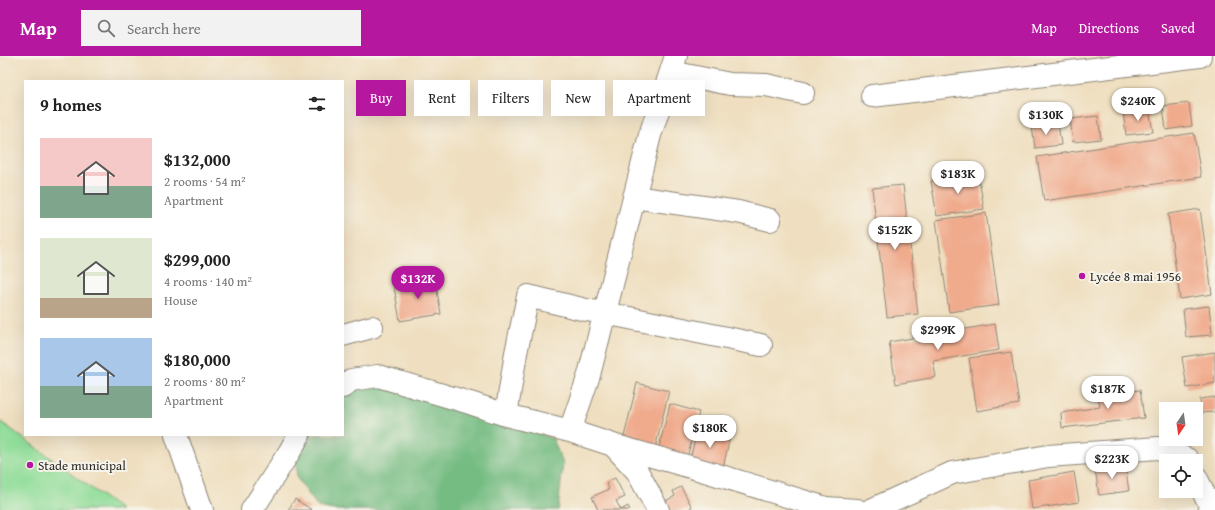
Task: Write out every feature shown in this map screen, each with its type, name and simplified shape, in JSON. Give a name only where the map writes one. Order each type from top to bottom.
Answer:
[{"type":"street","points":[[872,96],[1200,56]]},
{"type":"street","points":[[570,431],[589,375],[650,135],[673,64],[730,84],[766,85],[803,93]]},
{"type":"street","points":[[634,197],[738,212],[770,220]]},
{"type":"street","points":[[506,415],[516,353],[528,296],[586,310],[761,345]]},
{"type":"street","points":[[344,335],[372,327]]},
{"type":"street","points":[[344,386],[351,380],[378,376],[506,415],[570,431],[826,508],[857,510]]},
{"type":"street","points":[[176,436],[202,510]]},
{"type":"street","points":[[252,510],[291,440]]},
{"type":"street","points":[[613,445],[637,471],[658,510]]},
{"type":"street","points":[[871,510],[952,474],[1048,456],[1158,448],[1174,454]]},
{"type":"street","points":[[1203,491],[1212,510]]},
{"type":"green space","points":[[372,375],[523,427],[553,439],[563,464],[558,510],[334,510],[318,507],[297,478],[295,440],[299,436],[344,436],[344,389]]},
{"type":"green space","name":"Stade municipal","points":[[0,421],[121,510],[0,510]]},
{"type":"building","points":[[1189,103],[1192,126],[1166,130],[1163,106]]},
{"type":"building","points":[[1149,109],[1153,132],[1126,135],[1123,112]]},
{"type":"building","points":[[1098,116],[1101,139],[1073,142],[1070,119]]},
{"type":"building","points":[[1058,123],[1061,145],[1035,148],[1032,126]]},
{"type":"building","points":[[1194,133],[1201,177],[1044,201],[1037,157]]},
{"type":"building","points":[[978,173],[984,209],[937,216],[931,181]]},
{"type":"building","points":[[903,185],[918,314],[887,317],[872,188]]},
{"type":"building","points":[[1200,209],[1212,294],[1180,299],[1168,214]]},
{"type":"building","points":[[986,213],[999,305],[949,312],[936,220]]},
{"type":"building","points":[[435,279],[441,314],[400,321],[394,287]]},
{"type":"building","points":[[1209,306],[1212,335],[1186,337],[1183,309]]},
{"type":"building","points":[[995,324],[999,350],[933,361],[936,377],[896,384],[889,342]]},
{"type":"building","points":[[1011,352],[1019,404],[977,411],[969,358]]},
{"type":"building","points":[[1215,352],[1215,383],[1187,388],[1182,357]]},
{"type":"building","points":[[637,383],[669,391],[654,453],[622,445]]},
{"type":"building","points":[[1140,390],[1144,418],[1062,428],[1061,413],[1100,407],[1098,395]]},
{"type":"building","points":[[1215,397],[1215,412],[1203,413],[1203,402],[1200,402],[1200,399]]},
{"type":"building","points":[[670,404],[699,412],[686,462],[657,455]]},
{"type":"building","points":[[698,426],[731,433],[722,472],[689,464]]},
{"type":"building","points":[[1125,465],[1129,491],[1099,495],[1095,469]]},
{"type":"building","points":[[1074,472],[1079,502],[1032,509],[1028,480]]},
{"type":"building","points":[[615,478],[625,497],[616,501],[621,510],[598,510],[592,497],[609,489],[606,482]]},
{"type":"building","points":[[681,487],[692,507],[687,510],[663,510],[660,504],[675,496],[673,491]]},
{"type":"building","points":[[295,499],[312,510],[288,510]]},
{"type":"building","points":[[628,506],[630,510],[621,510]]},
{"type":"place","name":"Lycée 8 mai 1956","points":[[1082,276]]},
{"type":"place","name":"Stade municipal","points":[[30,465]]}]
